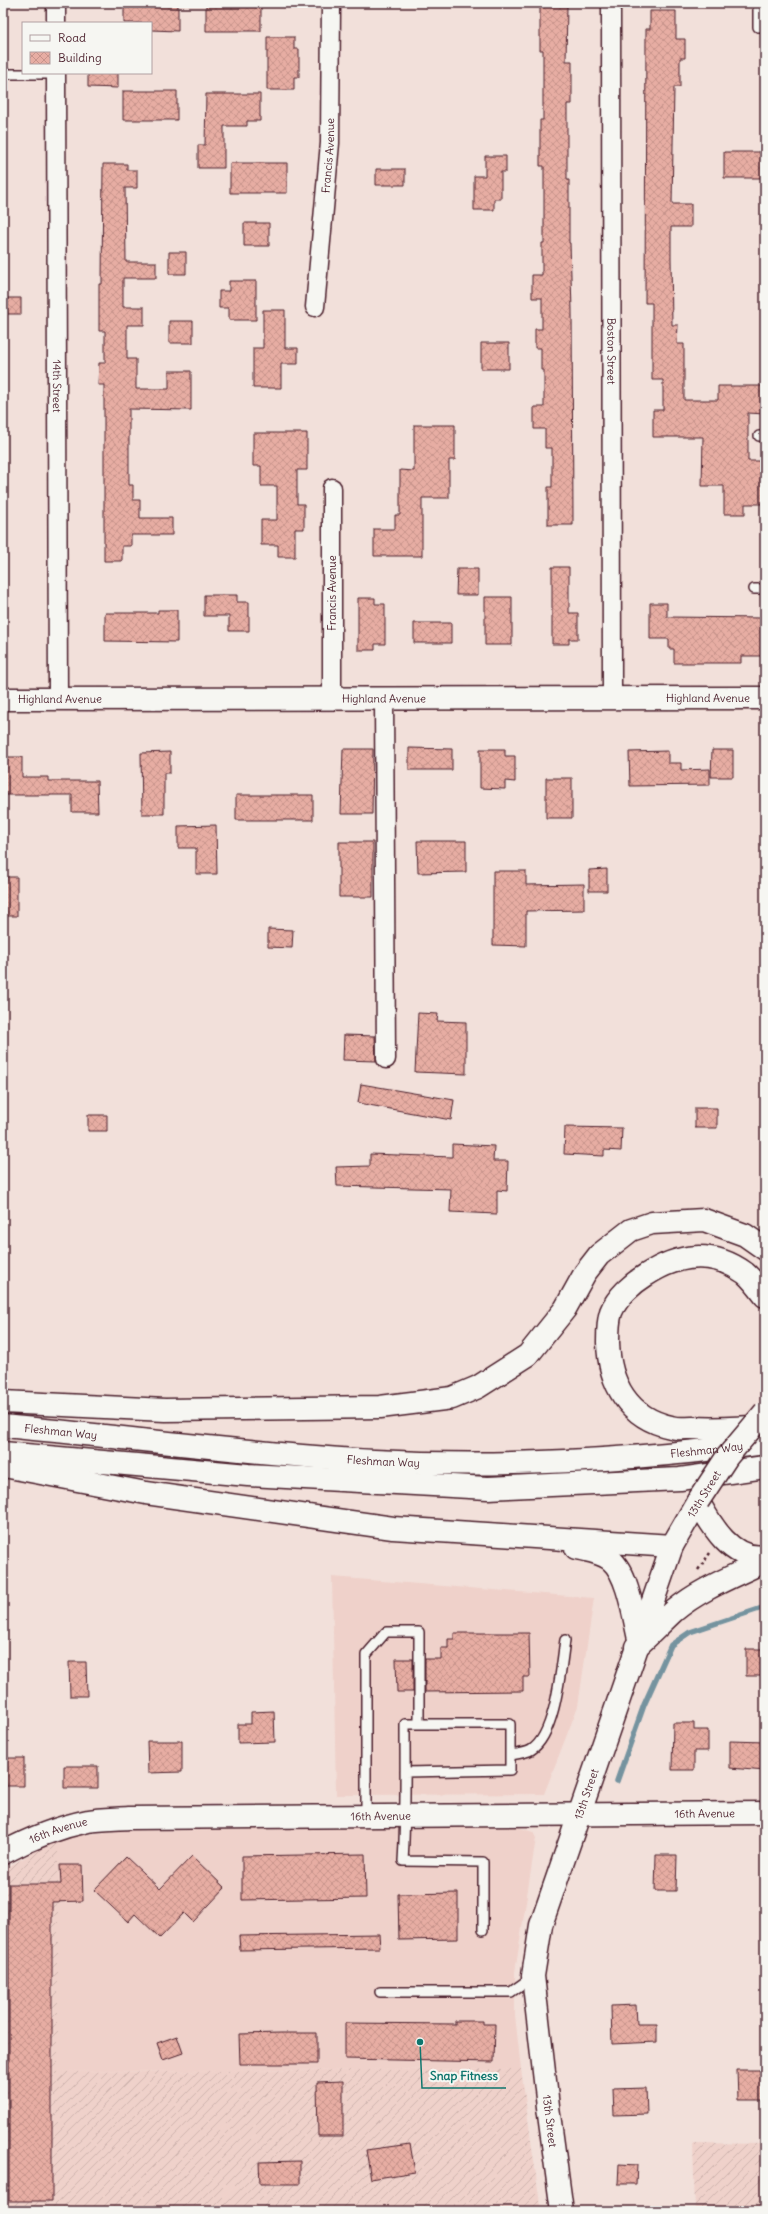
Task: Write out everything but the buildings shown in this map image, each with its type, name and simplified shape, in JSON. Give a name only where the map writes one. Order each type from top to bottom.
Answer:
[{"type":"main road","name":"Highland Avenue","points":[[3,699],[765,698]]},
{"type":"main road","points":[[3,1402],[165,1410],[380,1407],[452,1398],[478,1387],[528,1355],[565,1309],[585,1273],[599,1255],[631,1230],[652,1223],[704,1220],[745,1235],[765,1249]]},
{"type":"main road","points":[[765,1296],[745,1273],[721,1261],[698,1255],[676,1260],[658,1267],[638,1280],[623,1295],[611,1312],[608,1334],[612,1376],[624,1398],[643,1416],[671,1427],[713,1429],[765,1426]]},
{"type":"main road","name":"13th Street","points":[[562,2211],[548,2107],[534,1976],[541,1925],[578,1814],[672,1546],[698,1501],[727,1457],[765,1412]]},
{"type":"main road","name":"Fleshman Way","points":[[3,1426],[374,1461],[512,1463],[603,1459],[700,1452],[765,1443]]},
{"type":"main road","name":"Fleshman Way","points":[[3,1453],[248,1475],[488,1488],[680,1479],[765,1467]]},
{"type":"main road","points":[[3,1465],[146,1493],[393,1528],[672,1546]]},
{"type":"main road","points":[[698,1501],[710,1525],[732,1548],[756,1558],[765,1556]]},
{"type":"main road","points":[[506,1535],[589,1550],[612,1561],[621,1574],[628,1592],[638,1643],[692,1598],[713,1585],[765,1561]]},
{"type":"main road","name":"16th Avenue","points":[[3,1853],[22,1843],[59,1829],[88,1821],[129,1818],[765,1813]]},
{"type":"street","points":[[56,3],[56,22]]},
{"type":"street","name":"Francis Avenue","points":[[315,307],[330,143],[331,3]]},
{"type":"street","name":"Boston Street","points":[[611,3],[612,699]]},
{"type":"street","name":"14th Street","points":[[56,74],[58,698]]},
{"type":"street","name":"Francis Avenue","points":[[332,488],[332,699]]},
{"type":"street","points":[[384,698],[386,1059]]},
{"type":"lane","points":[[758,3],[758,28],[765,28]]},
{"type":"lane","points":[[3,74],[56,74]]},
{"type":"lane","points":[[754,588],[765,588]]},
{"type":"lane","points":[[366,1816],[366,1655],[386,1632],[419,1632],[419,1724]]},
{"type":"lane","points":[[510,1755],[531,1750],[548,1730],[554,1708],[565,1640]]},
{"type":"lane","points":[[405,1772],[510,1770],[510,1724],[405,1724],[405,1772],[406,1816],[403,1861],[483,1862],[483,1930]]},
{"type":"lane","points":[[380,1992],[511,1992],[534,1976]]},
{"type":"path","points":[[694,1577],[712,1549]]},
{"type":"shaded area","points":[[332,1577],[594,1598],[578,1706],[544,1794],[336,1795]]},
{"type":"shaded area","points":[[517,1827],[533,1832],[536,1838],[515,1972],[515,2015],[521,2069],[58,2072],[58,1838],[118,1831]]},
{"type":"shaded area","points":[[58,1838],[58,2072],[521,2069],[541,2211],[3,2211],[3,1870]]},
{"type":"shaded area","points":[[693,2143],[765,2144],[765,2211],[695,2211]]},
{"type":"waterway","points":[[617,1781],[644,1705],[671,1645],[690,1632],[765,1607]]},
{"type":"place","name":"Snap Fitness","points":[[420,2042]]}]
